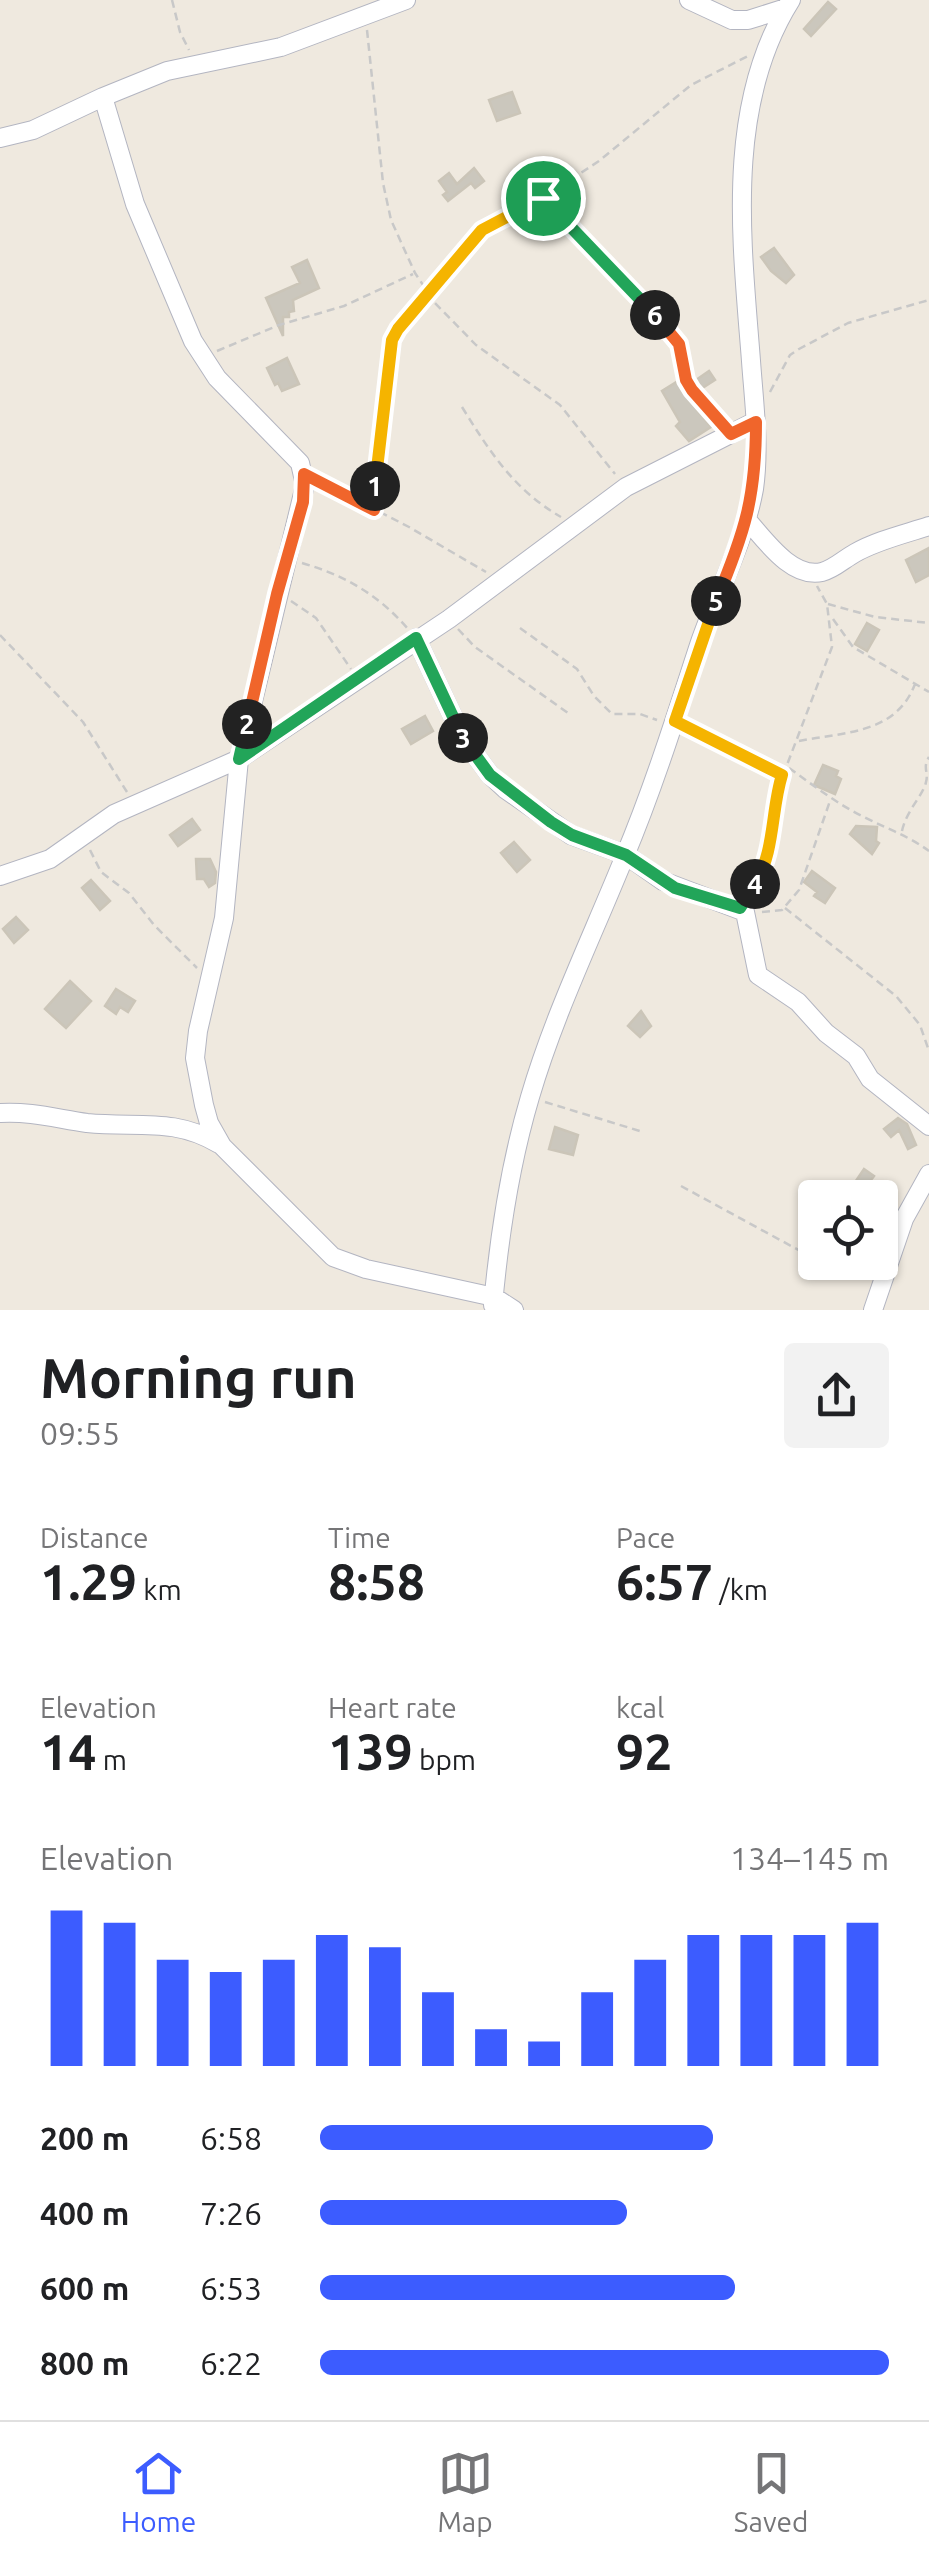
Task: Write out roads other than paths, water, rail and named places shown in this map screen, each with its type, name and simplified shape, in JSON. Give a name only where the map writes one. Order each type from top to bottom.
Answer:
[{"type":"street","points":[[349,0],[361,18]]},
{"type":"street","points":[[0,138],[42,126],[167,71],[281,47],[406,0]]},
{"type":"street","points":[[688,0],[732,20],[748,20],[789,4]]},
{"type":"street","points":[[493,1303],[530,1096],[572,981],[626,855],[704,631],[748,521],[756,472],[756,417],[746,302],[744,150],[759,76],[789,4]]},
{"type":"street","points":[[103,97],[135,204],[171,294],[203,357],[248,412],[289,450],[304,474],[303,502],[239,759],[224,918],[198,1031],[196,1058],[204,1104],[222,1146]]},
{"type":"street","points":[[0,876],[50,859],[114,814],[239,759],[449,619],[626,487],[731,434],[756,417]]},
{"type":"street","points":[[748,521],[773,549],[806,572],[826,571],[864,549],[929,526]]},
{"type":"street","points":[[416,638],[464,738],[490,775],[572,835],[626,855],[675,888],[743,910],[758,974],[798,1002],[826,1033],[856,1056],[870,1079],[929,1126]]},
{"type":"street","points":[[0,1113],[26,1112],[86,1122],[198,1131],[222,1146],[333,1257],[514,1310]]},
{"type":"street","points":[[873,1310],[904,1219],[929,1174]]}]
